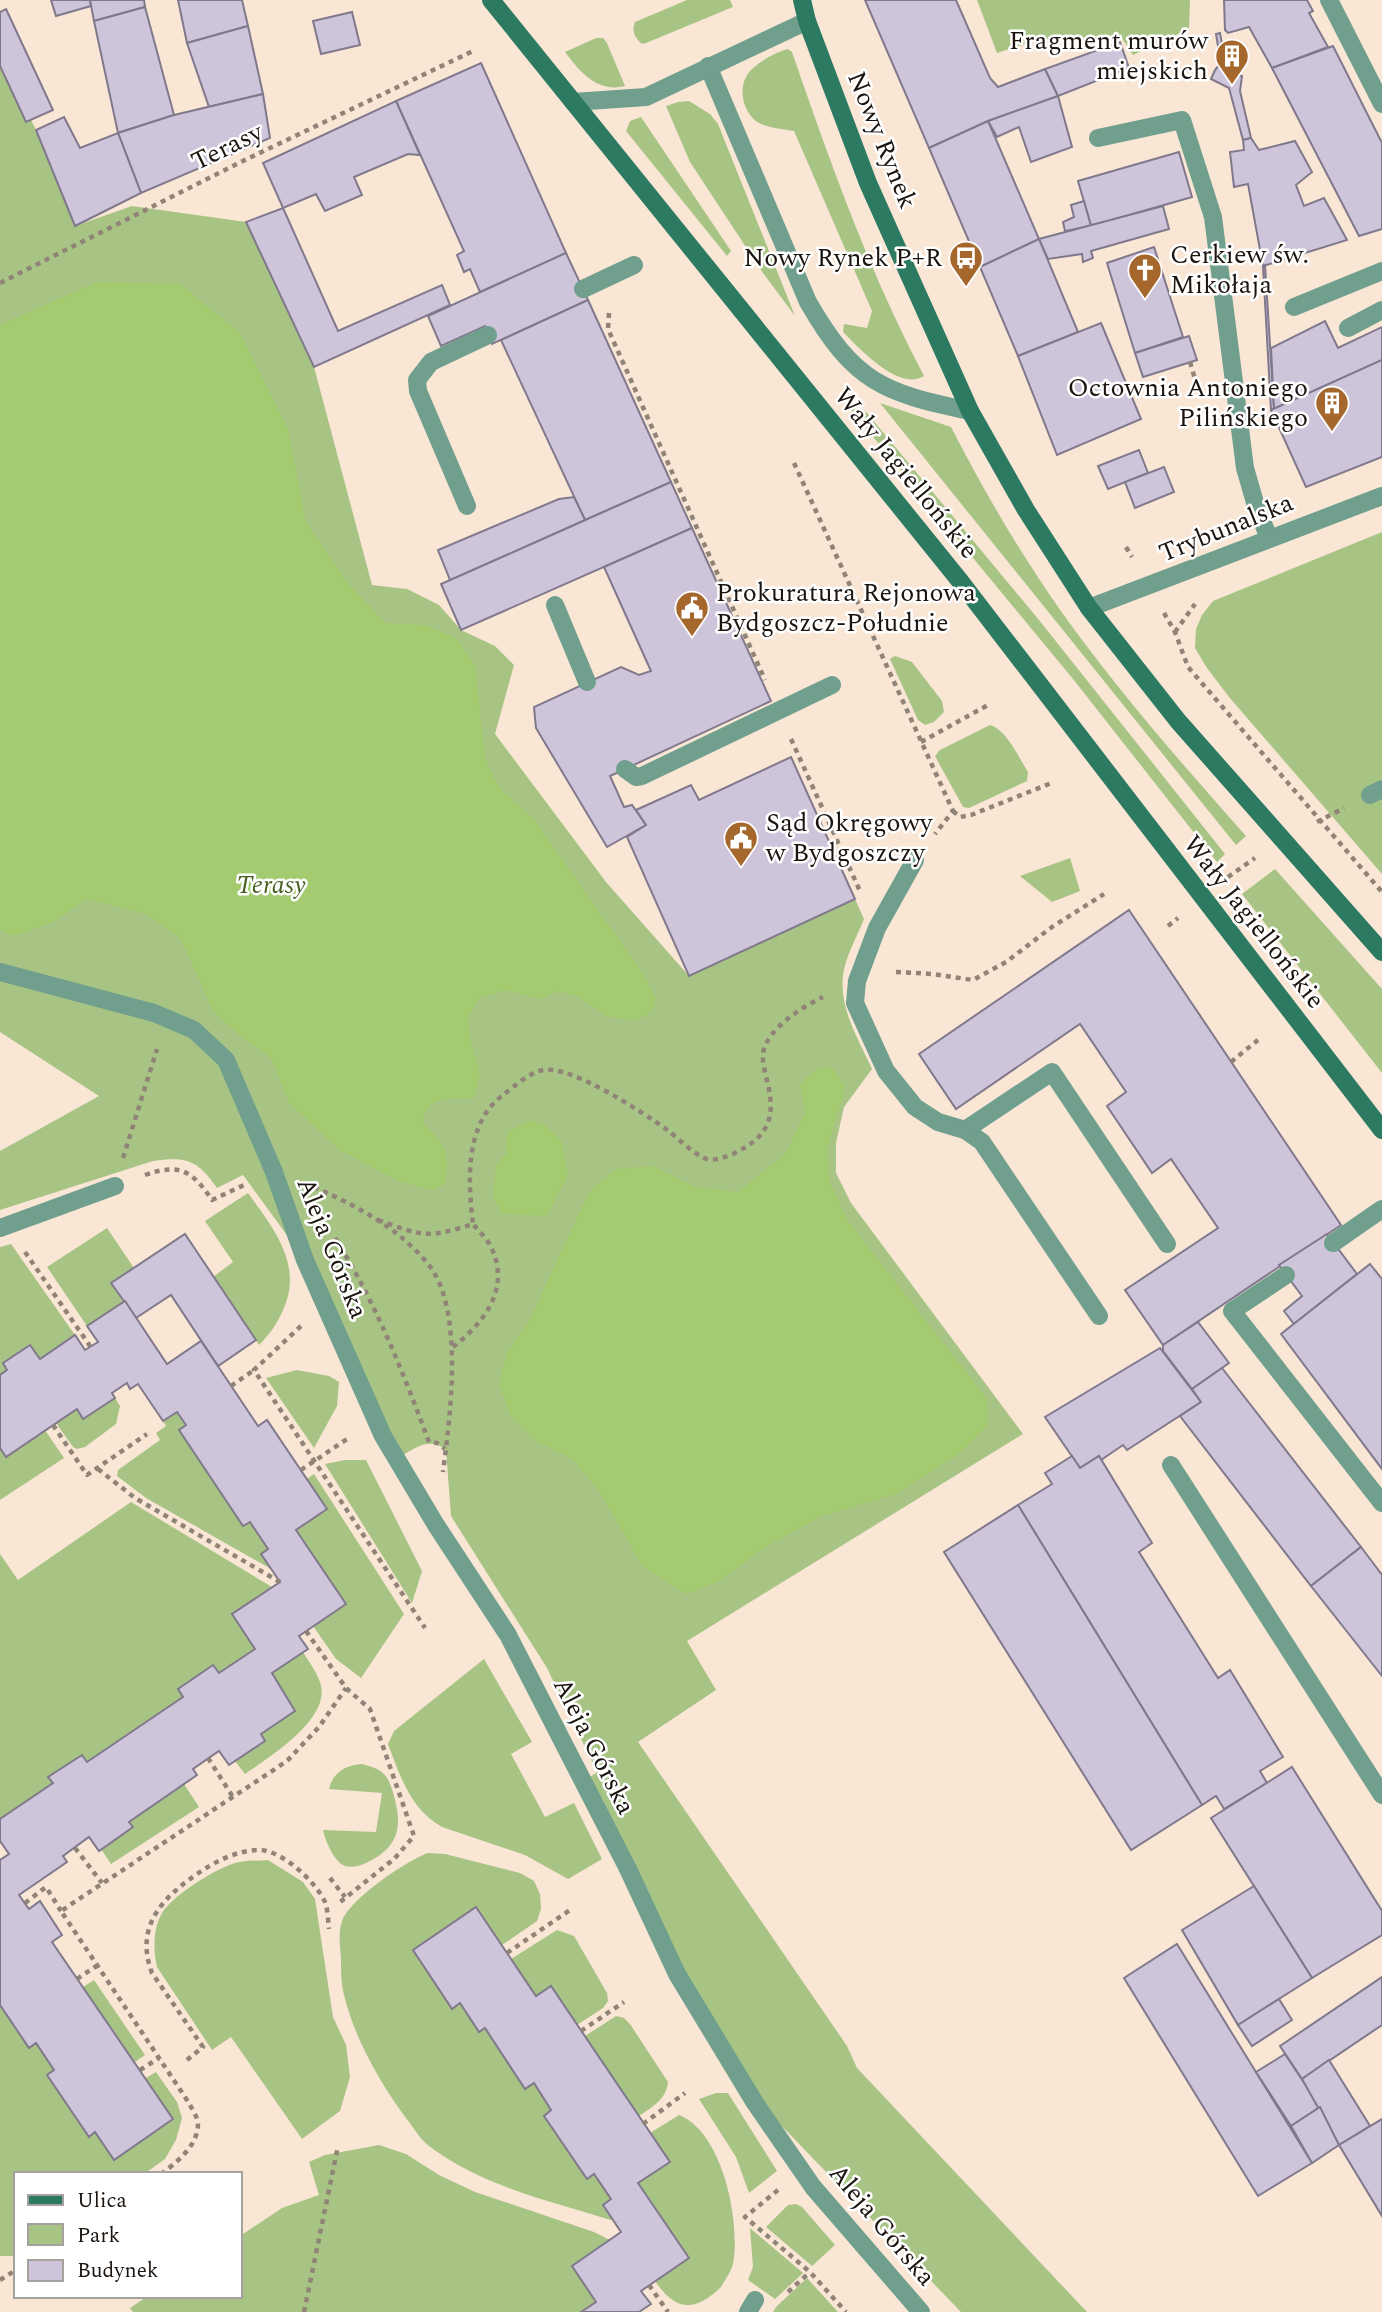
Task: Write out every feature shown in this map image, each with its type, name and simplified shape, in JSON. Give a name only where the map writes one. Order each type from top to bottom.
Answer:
[{"type":"main road","name":"Wały Jagiellońskie","points":[[491,0],[960,581],[1382,1130]]},
{"type":"main road","name":"Nowy Rynek","points":[[802,0],[807,21],[868,183],[970,411],[1026,510],[1089,608]]},
{"type":"main road","points":[[1089,608],[1178,721],[1382,952]]},
{"type":"street","points":[[1329,0],[1382,104]]},
{"type":"street","points":[[573,102],[646,97],[807,21]]},
{"type":"street","points":[[708,66],[808,302],[827,335],[851,363],[872,381],[922,401],[970,411]]},
{"type":"street","points":[[1098,138],[1182,120],[1213,218],[1245,468],[1269,538]]},
{"type":"street","points":[[583,289],[634,265]]},
{"type":"street","points":[[1294,307],[1382,271]]},
{"type":"street","points":[[1348,328],[1382,310]]},
{"type":"street","points":[[467,506],[418,391],[417,380],[431,362],[488,335]]},
{"type":"street","name":"Trybunalska","points":[[1089,608],[1150,587],[1269,538],[1382,496]]},
{"type":"street","points":[[555,605],[587,682]]},
{"type":"street","points":[[625,769],[636,777],[642,776],[832,685]]},
{"type":"street","points":[[915,860],[877,928],[856,981],[855,1003],[894,1083],[915,1107],[938,1122],[965,1130],[982,1142],[1099,1316]]},
{"type":"street","name":"Aleja Górska","points":[[0,972],[167,1018],[194,1030],[226,1060],[274,1172],[305,1260],[376,1420],[436,1525],[508,1635],[628,1869],[677,1974],[722,2051],[813,2187],[921,2312]]},
{"type":"street","points":[[965,1130],[1052,1072],[1167,1244]]},
{"type":"street","points":[[4,1227],[115,1186]]},
{"type":"street","points":[[1333,1243],[1382,1209]]},
{"type":"street","points":[[1286,1275],[1232,1311],[1382,1503]]},
{"type":"street","points":[[1171,1465],[1382,1795]]},
{"type":"path","name":"Terasy","points":[[0,283],[247,159],[472,51]]},
{"type":"path","points":[[610,307],[608,329],[877,928]]},
{"type":"path","points":[[794,463],[953,811],[960,817],[971,815],[1054,782]]},
{"type":"path","points":[[1126,547],[1175,632],[1188,667],[1382,891]]},
{"type":"path","points":[[921,742],[988,705]]},
{"type":"path","points":[[915,860],[953,811]]},
{"type":"path","points":[[452,1348],[486,1315],[499,1286],[499,1269],[490,1244],[473,1224],[470,1170],[478,1129],[484,1115],[497,1099],[535,1072],[555,1070],[572,1076],[631,1105],[704,1158],[723,1158],[747,1145],[767,1126],[773,1104],[763,1050],[776,1030],[790,1016],[815,1000],[881,971],[973,980],[1006,962],[1052,927],[1104,894]]},
{"type":"path","points":[[115,1186],[167,1018]]},
{"type":"path","points":[[1231,1062],[1258,1040]]},
{"type":"path","points":[[115,1186],[164,1168],[177,1169],[191,1175],[212,1200],[248,1183]]},
{"type":"path","points":[[274,1172],[343,1200],[378,1220],[430,1265],[445,1301],[452,1348],[452,1382],[446,1434]]},
{"type":"path","points":[[378,1220],[422,1235],[445,1233],[473,1224]]},
{"type":"path","points":[[4,1227],[90,1346]]},
{"type":"path","points":[[333,1236],[358,1275],[429,1442],[437,1443],[446,1450]]},
{"type":"path","points":[[232,1386],[254,1370],[324,1304]]},
{"type":"path","points":[[254,1370],[425,1628]]},
{"type":"path","points":[[301,1470],[376,1420]]},
{"type":"path","points":[[53,1425],[87,1475],[147,1434]]},
{"type":"path","points":[[98,1469],[135,1498],[280,1582]]},
{"type":"path","points":[[306,1630],[346,1688],[370,1709],[414,1836],[394,1859],[339,1903]]},
{"type":"path","points":[[61,1911],[287,1760],[318,1727],[346,1688]]},
{"type":"path","points":[[208,1758],[233,1797]]},
{"type":"path","points":[[75,1847],[102,1883]]},
{"type":"path","points":[[187,2060],[203,2048],[152,1973],[146,1944],[149,1928],[157,1911],[171,1892],[215,1862],[247,1851],[264,1850],[282,1859],[314,1884],[326,1905],[329,1929]]},
{"type":"path","points":[[330,1878],[345,1897]]},
{"type":"path","points":[[24,1903],[46,1887],[189,2103],[198,2123],[194,2138],[186,2153],[163,2172]]},
{"type":"path","points":[[507,1953],[570,1910]]},
{"type":"path","points":[[77,1979],[98,1965]]},
{"type":"path","points":[[581,2031],[624,2002]]},
{"type":"path","points":[[140,2070],[159,2058]]},
{"type":"path","points":[[643,2124],[685,2093]]},
{"type":"path","points":[[304,2312],[338,2146]]},
{"type":"path","points":[[745,2217],[810,2272],[846,2312]]},
{"type":"path","points":[[785,2295],[810,2272]]},
{"type":"path","points":[[649,2285],[668,2312]]},
{"type":"green space","points":[[687,0],[730,0],[733,7],[646,43],[642,44],[637,39],[635,22]]},
{"type":"green space","points":[[977,0],[1190,0],[1189,29],[1133,55],[1120,35],[1035,41],[997,53]]},
{"type":"green space","points":[[596,38],[603,38],[607,43],[625,86],[598,84],[583,73],[565,52]]},
{"type":"green space","points":[[788,49],[792,52],[868,257],[924,376],[903,378],[892,373],[869,357],[843,332],[844,324],[867,328],[872,311],[794,131],[761,124],[746,108],[743,85],[750,71],[757,64]]},
{"type":"green space","name":"Terasy","points":[[0,56],[36,130],[75,226],[132,206],[246,222],[314,367],[372,585],[407,589],[439,605],[461,630],[495,646],[514,665],[495,734],[606,882],[689,976],[855,899],[864,919],[846,962],[843,976],[844,1000],[851,1024],[872,1069],[844,1107],[836,1143],[836,1173],[851,1203],[1023,1434],[687,1641],[716,1690],[638,1742],[847,2046],[857,2068],[1087,2312],[961,2312],[777,2121],[755,2103],[583,1782],[597,1772],[547,1668],[451,1516],[446,1450],[427,1444],[398,1458],[305,1260],[243,1175],[217,1188],[204,1171],[190,1162],[174,1159],[153,1161],[0,1210],[0,1151],[99,1096],[0,1032]]},
{"type":"green space","points":[[689,101],[710,114],[718,124],[795,316],[763,273],[690,162],[666,106]]},
{"type":"green space","points":[[641,117],[731,251],[727,256],[626,131],[630,121]]},
{"type":"green space","points":[[97,282],[180,284],[240,333],[288,429],[306,523],[348,583],[385,623],[424,625],[456,638],[475,665],[485,758],[498,786],[535,821],[641,971],[656,998],[653,1009],[647,1016],[633,1020],[607,1016],[579,997],[559,991],[540,999],[505,990],[479,998],[468,1018],[471,1043],[480,1073],[474,1098],[441,1100],[428,1107],[425,1114],[423,1123],[441,1144],[447,1164],[445,1184],[432,1190],[398,1181],[340,1150],[289,1103],[271,1058],[238,1034],[213,1011],[181,939],[146,914],[87,899],[53,922],[14,936],[0,930],[0,325]]},
{"type":"green space","points":[[841,398],[867,413],[1039,620],[1225,854],[1217,862],[1073,679]]},
{"type":"green space","points":[[880,403],[951,427],[1032,569],[1063,614],[1129,700],[1246,836],[1236,845]]},
{"type":"green space","points":[[1382,532],[1382,874],[1229,697],[1195,648],[1196,629],[1202,615],[1213,601]]},
{"type":"green space","points":[[895,656],[912,662],[942,701],[944,712],[934,722],[925,725],[918,720],[890,659]]},
{"type":"green space","points":[[990,725],[1001,732],[1012,745],[1028,772],[1027,781],[969,808],[963,807],[935,756],[940,750]]},
{"type":"green space","points":[[1070,858],[1080,891],[1052,902],[1020,876]]},
{"type":"green space","points":[[1275,869],[1382,989],[1382,1073],[1242,894]]},
{"type":"green space","points":[[818,1068],[833,1068],[845,1088],[827,1149],[829,1180],[848,1221],[987,1399],[988,1425],[959,1454],[896,1494],[822,1516],[768,1545],[719,1581],[687,1594],[643,1567],[598,1489],[571,1458],[536,1441],[511,1416],[499,1385],[507,1353],[529,1321],[589,1192],[616,1169],[653,1166],[695,1187],[738,1192],[786,1153],[805,1113],[800,1084]]},
{"type":"green space","points":[[529,1120],[543,1124],[561,1140],[568,1175],[547,1216],[502,1214],[493,1196],[496,1165],[506,1154],[507,1132]]},
{"type":"green space","points":[[248,1193],[283,1248],[290,1278],[289,1293],[281,1315],[259,1345],[213,1277],[233,1262],[205,1221]]},
{"type":"green space","points":[[107,1228],[134,1268],[112,1283],[123,1302],[87,1326],[47,1267]]},
{"type":"green space","points":[[11,1244],[75,1335],[40,1359],[30,1345],[3,1363],[7,1370],[0,1375],[0,1247]]},
{"type":"green space","points":[[297,1370],[329,1376],[339,1382],[337,1406],[314,1448],[266,1378]]},
{"type":"green space","points":[[115,1398],[120,1406],[116,1424],[85,1447],[73,1447],[56,1423],[77,1409],[84,1419]]},
{"type":"green space","points":[[177,1412],[186,1425],[179,1430],[243,1526],[250,1522],[268,1549],[261,1554],[271,1569],[146,1498],[117,1476],[118,1470],[160,1440],[156,1433],[166,1426],[163,1421]]},
{"type":"green space","points":[[45,1430],[64,1458],[0,1500],[0,1448],[6,1456]]},
{"type":"green space","points":[[366,1460],[422,1571],[412,1603],[325,1464]]},
{"type":"green space","points":[[314,1474],[404,1614],[361,1678],[336,1659],[313,1626],[346,1604],[296,1530],[327,1509],[307,1479]]},
{"type":"green space","points":[[131,1502],[272,1587],[255,1649],[219,1673],[213,1665],[179,1689],[183,1697],[87,1762],[81,1755],[48,1777],[53,1783],[0,1819],[0,1554],[18,1580]]},
{"type":"green space","points":[[303,1652],[321,1686],[321,1699],[316,1712],[295,1737],[245,1774],[235,1761],[265,1741],[261,1734],[272,1673]]},
{"type":"green space","points":[[484,1659],[532,1742],[511,1754],[545,1817],[574,1803],[602,1859],[568,1879],[525,1855],[442,1827],[431,1820],[414,1802],[392,1756],[388,1744],[394,1731]]},
{"type":"green space","points":[[362,1764],[375,1768],[387,1778],[397,1807],[398,1827],[385,1851],[364,1864],[347,1867],[334,1855],[323,1830],[376,1832],[382,1793],[329,1789],[341,1770]]},
{"type":"green space","points":[[184,1784],[199,1807],[111,1864],[101,1849],[133,1827],[129,1822]]},
{"type":"green space","points":[[428,1853],[445,1854],[520,1873],[534,1881],[540,1894],[541,1909],[537,1921],[502,1945],[476,1907],[413,1950],[452,2008],[460,2003],[479,2031],[485,2028],[525,2089],[534,2083],[551,2110],[544,2116],[587,2178],[594,2174],[611,2199],[603,2205],[614,2221],[518,2191],[450,2160],[421,2138],[370,2062],[355,2029],[343,1990],[340,1940],[342,1921],[367,1892],[393,1872]]},
{"type":"green space","points":[[268,1860],[303,1882],[315,1899],[333,2017],[346,2045],[350,2077],[340,2111],[302,2139],[231,2037],[212,2050],[157,1967],[155,1954],[155,1932],[159,1919],[176,1898],[209,1875],[231,1864]]},
{"type":"green space","points":[[557,1930],[574,1936],[607,1993],[608,2001],[603,2008],[577,2025],[536,1996],[511,1959]]},
{"type":"green space","points":[[94,1980],[145,2055],[135,2062],[83,1987]]},
{"type":"green space","points":[[0,2005],[29,2048],[36,2043],[54,2070],[47,2076],[88,2136],[95,2132],[114,2160],[173,2120],[146,2078],[156,2072],[177,2102],[182,2118],[176,2140],[165,2159],[147,2172],[14,2172],[14,2256],[0,2256]]},
{"type":"green space","points":[[616,2016],[624,2018],[630,2024],[668,2082],[661,2098],[639,2116],[585,2036]]},
{"type":"green space","points":[[716,2093],[728,2093],[777,2171],[749,2193],[736,2157],[699,2099]]},
{"type":"green space","points":[[679,2115],[694,2124],[717,2157],[730,2199],[735,2240],[732,2266],[721,2287],[703,2301],[686,2305],[671,2299],[655,2281],[689,2257],[638,2183],[650,2133]]},
{"type":"green space","points":[[379,2145],[406,2154],[439,2175],[475,2192],[594,2232],[610,2240],[572,2266],[596,2302],[581,2312],[133,2312],[130,2308],[145,2298],[242,2298],[242,2235],[282,2208],[319,2195],[309,2162],[325,2155]]},
{"type":"green space","points":[[796,2204],[802,2207],[835,2245],[812,2266],[766,2227],[788,2205]]},
{"type":"green space","points":[[750,2228],[803,2273],[775,2299],[748,2280],[753,2267]]},
{"type":"green space","points":[[807,2278],[838,2312],[773,2312],[776,2307]]},
{"type":"building","points":[[51,0],[90,0],[91,6],[56,16]]},
{"type":"building","points":[[90,0],[144,0],[145,7],[94,21]]},
{"type":"building","points":[[178,0],[242,0],[248,26],[187,43]]},
{"type":"building","points":[[865,0],[956,0],[990,78],[998,87],[1045,69],[1058,96],[988,121],[929,148]]},
{"type":"building","points":[[1224,0],[1307,0],[1313,11],[1309,13],[1328,47],[1272,68],[1249,27],[1228,33],[1225,30]]},
{"type":"building","points":[[145,7],[174,115],[118,133],[94,21]]},
{"type":"building","points":[[6,9],[53,110],[26,122],[0,66],[0,12]]},
{"type":"building","points":[[352,12],[360,45],[321,54],[313,21]]},
{"type":"building","points":[[248,26],[263,94],[209,107],[187,43]]},
{"type":"building","name":"Fragment murów miejskich","points":[[1220,33],[1227,73],[1242,76],[1240,91],[1251,138],[1243,140],[1229,88],[1211,79],[1221,63],[1216,34]]},
{"type":"building","points":[[1120,42],[1129,68],[1058,96],[1045,69]]},
{"type":"building","points":[[1333,46],[1382,143],[1382,229],[1359,236],[1272,68]]},
{"type":"building","points":[[481,63],[566,253],[480,292],[470,269],[464,272],[457,255],[464,251],[396,101]]},
{"type":"building","points":[[263,94],[270,138],[141,193],[118,133],[174,115]]},
{"type":"building","points":[[1058,96],[1072,147],[1031,162],[1019,127],[997,137],[988,121]]},
{"type":"building","points":[[396,101],[420,155],[408,154],[354,177],[362,195],[325,211],[316,194],[283,208],[263,163]]},
{"type":"building","points":[[64,117],[80,148],[118,133],[141,193],[75,226],[36,130]]},
{"type":"building","points":[[988,121],[1039,239],[980,267],[929,148]]},
{"type":"building","points":[[1251,138],[1259,150],[1295,141],[1312,172],[1296,185],[1304,206],[1324,198],[1347,240],[1263,266],[1248,184],[1234,187],[1230,152],[1244,150],[1243,140]]},
{"type":"building","points":[[1179,152],[1192,197],[1091,226],[1078,181]]},
{"type":"building","points":[[1084,201],[1091,226],[1065,231],[1063,222],[1074,217],[1071,205]]},
{"type":"building","points":[[1163,206],[1169,229],[1091,251],[1093,258],[1083,262],[1082,254],[1048,259],[1039,239]]},
{"type":"building","points":[[283,208],[338,331],[442,285],[450,305],[314,367],[246,222]]},
{"type":"building","points":[[1039,239],[1078,332],[1018,356],[980,267]]},
{"type":"building","name":"Cerkiew św. Mikołaja","points":[[1154,247],[1183,337],[1135,353],[1107,263]]},
{"type":"building","points":[[566,253],[588,300],[492,344],[485,326],[441,346],[428,316]]},
{"type":"building","points":[[1265,265],[1274,409],[1271,410],[1263,266]]},
{"type":"building","points":[[588,300],[671,482],[585,520],[501,340]]},
{"type":"building","points":[[1325,321],[1338,348],[1382,327],[1382,360],[1274,409],[1271,348]]},
{"type":"building","points":[[1101,323],[1141,419],[1057,455],[1018,356]]},
{"type":"building","points":[[1189,336],[1197,360],[1143,377],[1135,353]]},
{"type":"building","name":"Octownia Antoniego Pilińskiego","points":[[1382,360],[1382,457],[1306,487],[1271,410]]},
{"type":"building","points":[[1139,450],[1148,473],[1108,489],[1098,466]]},
{"type":"building","points":[[1164,467],[1174,492],[1135,508],[1125,482]]},
{"type":"building","points":[[671,482],[692,528],[461,630],[441,584]]},
{"type":"building","points":[[574,497],[585,520],[450,580],[438,550],[559,499]]},
{"type":"building","points":[[692,528],[771,701],[610,776],[624,807],[632,805],[646,825],[607,847],[536,728],[534,707],[621,667],[639,675],[651,671],[604,567]]},
{"type":"building","name":"Sąd Okręgowy w Bydgoszczy","points":[[791,757],[855,899],[689,976],[627,837],[646,825],[636,810],[691,785],[699,800]]},
{"type":"building","points":[[1129,910],[1341,1225],[1163,1345],[1125,1290],[1218,1228],[1171,1159],[1152,1173],[1107,1106],[1126,1092],[1080,1024],[956,1109],[919,1054]]},
{"type":"building","points":[[185,1234],[256,1340],[218,1366],[171,1295],[136,1318],[111,1283]]},
{"type":"building","points":[[1327,1234],[1357,1274],[1294,1324],[1284,1311],[1302,1296],[1279,1265]]},
{"type":"building","points":[[1370,1264],[1382,1279],[1382,1469],[1281,1334]]},
{"type":"building","points":[[125,1301],[167,1364],[201,1341],[258,1426],[267,1420],[327,1509],[296,1530],[346,1604],[299,1636],[308,1649],[272,1673],[295,1711],[261,1734],[265,1741],[229,1765],[219,1751],[193,1769],[197,1775],[129,1822],[133,1827],[99,1851],[89,1837],[63,1856],[67,1862],[19,1895],[29,1909],[40,1901],[62,1935],[52,1942],[173,2119],[114,2160],[95,2132],[89,2137],[47,2075],[54,2070],[36,2043],[29,2048],[0,2005],[0,1860],[9,1854],[0,1841],[0,1819],[53,1783],[48,1777],[82,1755],[87,1762],[183,1697],[178,1689],[213,1665],[219,1673],[255,1649],[232,1614],[280,1582],[261,1554],[268,1549],[250,1522],[243,1526],[179,1430],[186,1425],[177,1412],[163,1421],[138,1384],[130,1389],[127,1383],[112,1393],[115,1398],[83,1419],[77,1409],[6,1457],[0,1448],[0,1375],[7,1370],[3,1363],[30,1345],[40,1359],[75,1335],[85,1350],[98,1342],[87,1326]]},
{"type":"building","points":[[1198,1322],[1229,1363],[1192,1389],[1163,1351],[1163,1345]]},
{"type":"building","points":[[1160,1348],[1201,1402],[1127,1450],[1123,1445],[1101,1460],[1099,1456],[1080,1468],[1045,1417]]},
{"type":"building","points":[[1222,1368],[1361,1547],[1311,1586],[1180,1416],[1201,1402],[1192,1389]]},
{"type":"building","points":[[1072,1456],[1080,1468],[1099,1456],[1152,1543],[1139,1552],[1218,1678],[1230,1670],[1283,1757],[1260,1771],[1267,1783],[1224,1809],[1216,1796],[1202,1805],[1018,1505],[1052,1484],[1045,1473]]},
{"type":"building","points":[[1018,1505],[1202,1805],[1131,1850],[944,1552]]},
{"type":"building","points":[[1361,1547],[1382,1575],[1382,1676],[1311,1586]]},
{"type":"building","points":[[1292,1767],[1382,1911],[1382,1935],[1312,1978],[1211,1818]]},
{"type":"building","points":[[1254,1886],[1312,1978],[1238,2025],[1182,1930]]},
{"type":"building","points":[[476,1907],[536,1996],[551,1986],[670,2162],[638,2183],[689,2258],[641,2291],[651,2304],[639,2312],[581,2312],[596,2302],[572,2266],[621,2232],[603,2205],[611,2199],[594,2174],[587,2179],[544,2116],[551,2110],[534,2083],[525,2089],[485,2028],[479,2032],[460,2003],[452,2009],[413,1950]]},
{"type":"building","points":[[1177,1944],[1312,2163],[1258,2196],[1124,1978]]},
{"type":"building","points":[[1382,1977],[1382,2025],[1302,2079],[1280,2046]]},
{"type":"building","points":[[1279,1999],[1292,2020],[1252,2046],[1238,2025]]},
{"type":"building","points":[[1285,2054],[1320,2107],[1291,2126],[1256,2072]]},
{"type":"building","points":[[1329,2060],[1370,2126],[1339,2145],[1302,2079]]},
{"type":"building","points":[[1320,2107],[1339,2145],[1312,2163],[1291,2126]]},
{"type":"building","points":[[1382,2119],[1382,2216],[1339,2145]]},
{"type":"place","name":"Fragment murów miejskich","points":[[1232,86]]},
{"type":"place","name":"Nowy Rynek P+R","points":[[966,288]]},
{"type":"place","name":"Cerkiew św. Mikołaja","points":[[1145,300]]},
{"type":"place","name":"Octownia Antoniego Pilińskiego","points":[[1332,433]]},
{"type":"place","name":"Prokuratura Rejonowa Bydgoszcz-Południe","points":[[692,638]]},
{"type":"place","name":"Sąd Okręgowy w Bydgoszczy","points":[[741,868]]}]
